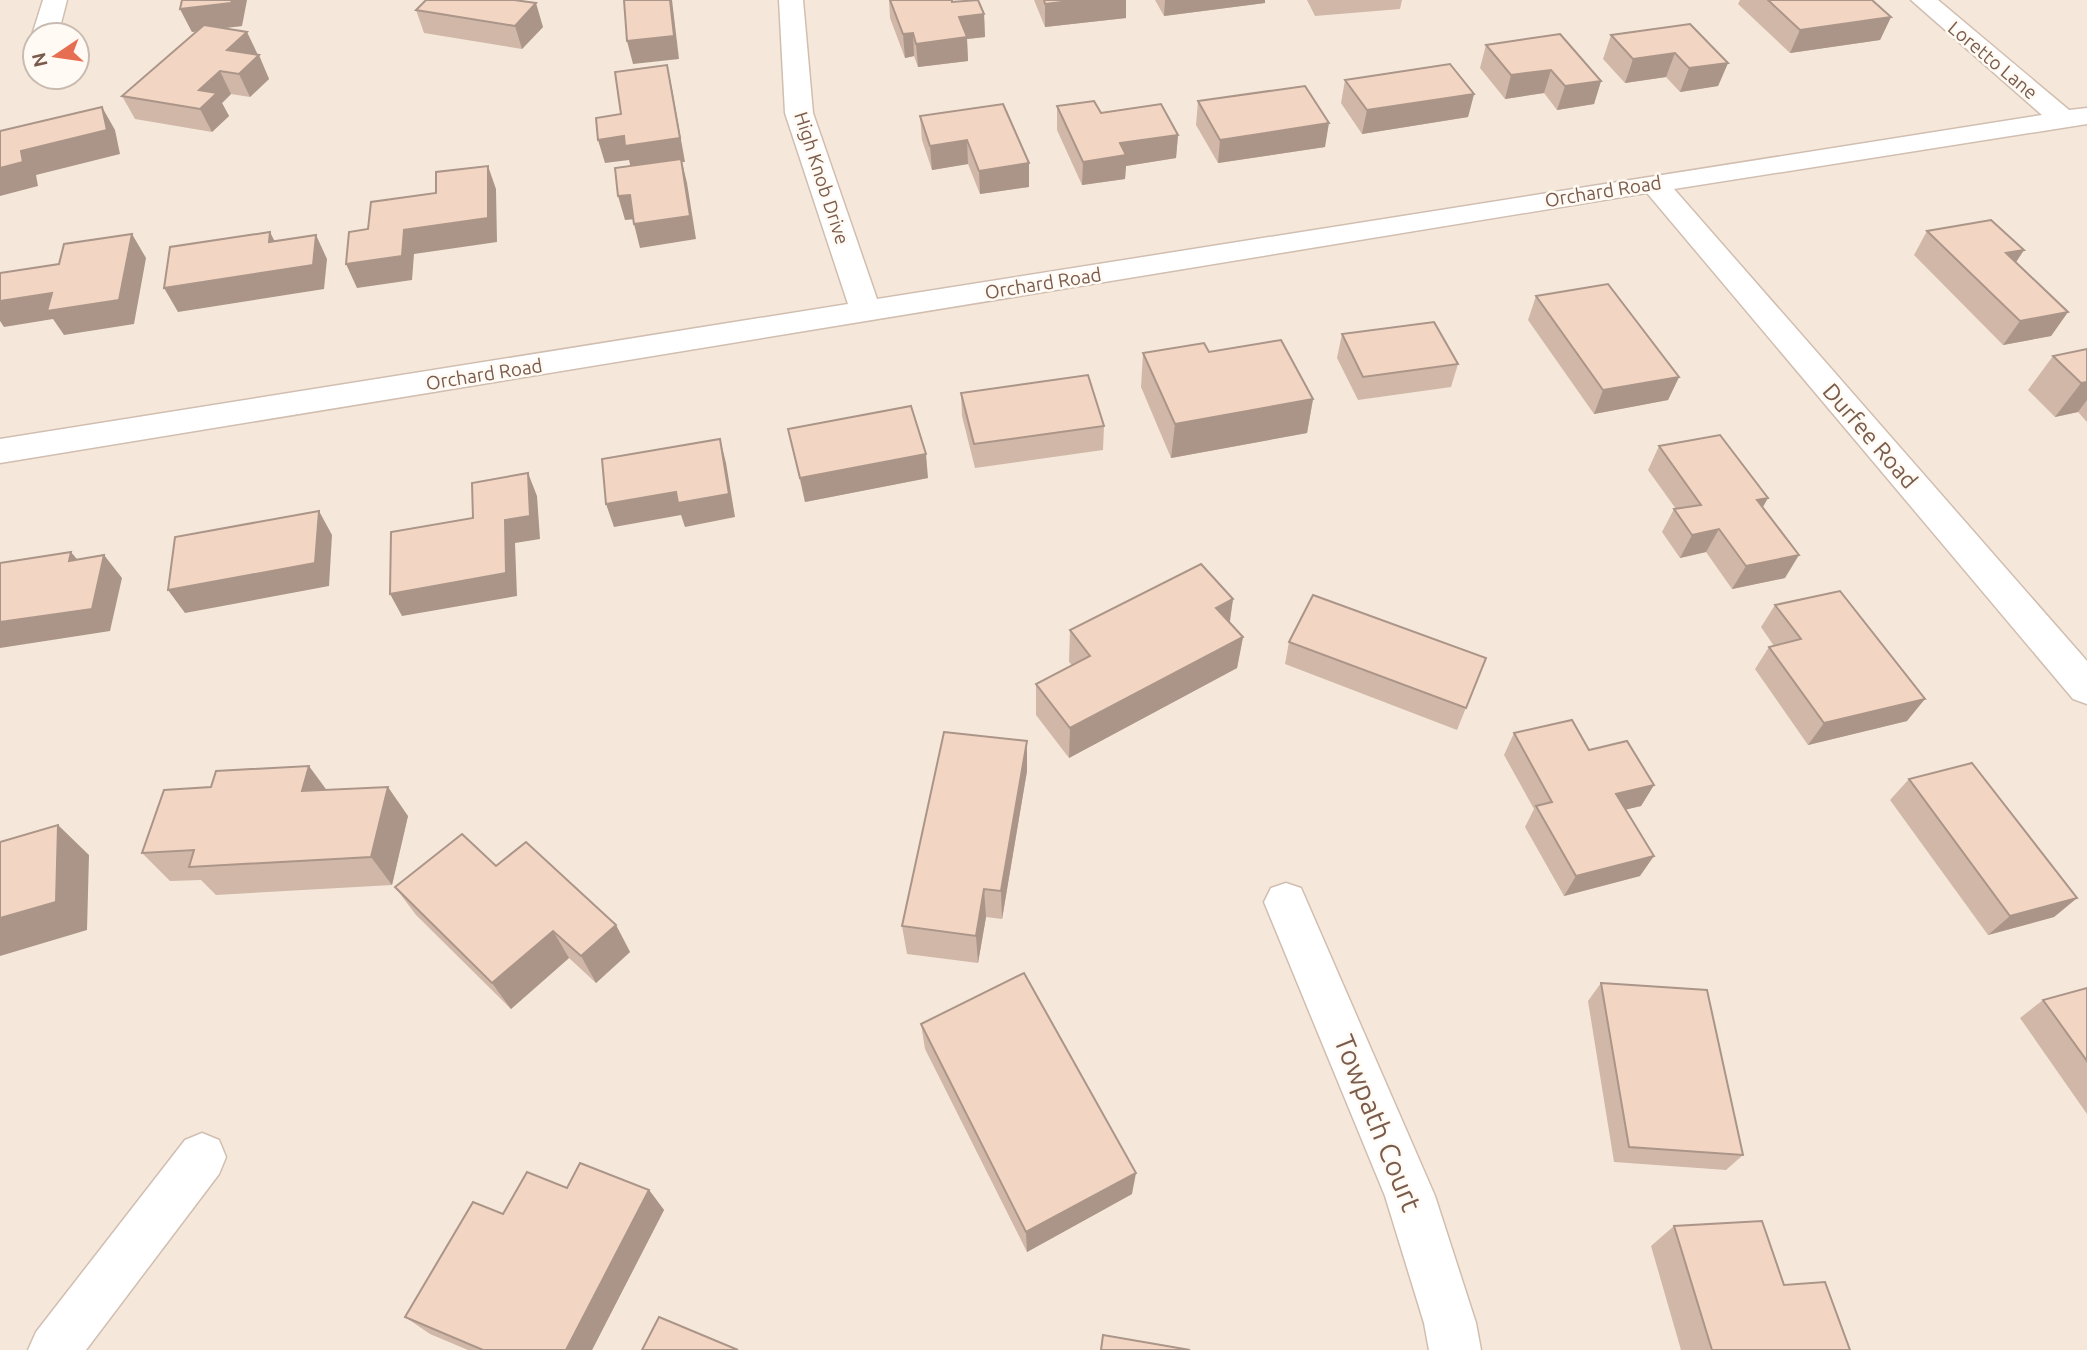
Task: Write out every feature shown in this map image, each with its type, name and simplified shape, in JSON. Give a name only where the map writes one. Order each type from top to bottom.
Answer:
[{"type":"street","points":[[49,21],[55,0]]},
{"type":"street","name":"High Knob Drive","points":[[791,0],[799,113],[866,312]]},
{"type":"street","name":"Loretto Lane","points":[[1923,0],[2075,118]]},
{"type":"street","name":"Orchard Road","points":[[0,451],[1653,183],[2075,118]]},
{"type":"street","name":"Durfee Road","points":[[1653,183],[2087,688]]},
{"type":"street","name":"Towpath Court","points":[[1286,902],[1410,1196],[1450,1323],[1455,1350]]},
{"type":"street","points":[[54,1350],[202,1157]]},
{"type":"shaded area","points":[[0,0],[2087,0],[2087,108],[881,297],[0,443]]},
{"type":"shaded area","points":[[2087,124],[2087,1350],[0,1350],[0,461]]},
{"type":"building","points":[[182,0],[232,0],[231,3],[180,9]]},
{"type":"building","points":[[426,0],[514,0],[536,3],[515,26],[416,10]]},
{"type":"building","points":[[624,0],[670,0],[674,36],[627,41]]},
{"type":"building","points":[[890,0],[978,0],[984,14],[959,17],[967,37],[916,44],[913,33],[903,34]]},
{"type":"building","points":[[1044,0],[1079,0],[1045,4]]},
{"type":"building","points":[[1768,0],[1872,0],[1891,17],[1800,30]]},
{"type":"building","points":[[1690,24],[1728,63],[1689,68],[1675,53],[1633,59],[1611,35]]},
{"type":"building","points":[[204,25],[247,32],[227,50],[259,55],[239,74],[220,71],[199,90],[217,93],[200,109],[122,96]]},
{"type":"building","points":[[1560,34],[1601,81],[1565,86],[1551,70],[1511,75],[1486,45]]},
{"type":"building","points":[[1450,64],[1474,94],[1367,110],[1345,80]]},
{"type":"building","points":[[667,65],[680,138],[625,146],[624,136],[598,140],[596,118],[621,114],[615,72]]},
{"type":"building","points":[[1305,86],[1329,123],[1220,140],[1198,101]]},
{"type":"building","points":[[1094,101],[1101,113],[1161,104],[1178,135],[1120,143],[1126,155],[1083,162],[1057,106]]},
{"type":"building","points":[[1003,104],[1029,163],[979,171],[967,140],[930,146],[920,116]]},
{"type":"building","points":[[102,107],[107,130],[21,151],[23,162],[0,168],[0,131]]},
{"type":"building","points":[[681,159],[690,216],[634,224],[630,195],[618,196],[615,168]]},
{"type":"building","points":[[488,166],[488,218],[404,230],[402,256],[346,264],[349,232],[368,229],[371,202],[436,193],[436,172]]},
{"type":"building","points":[[1991,220],[2024,250],[2006,253],[2068,312],[2020,321],[1927,231]]},
{"type":"building","points":[[270,232],[269,242],[316,235],[313,265],[164,288],[170,247]]},
{"type":"building","points":[[132,234],[119,300],[47,311],[52,293],[0,301],[0,273],[59,264],[64,244]]},
{"type":"building","points":[[1608,284],[1679,377],[1603,390],[1536,296]]},
{"type":"building","points":[[1434,322],[1458,364],[1363,377],[1342,334]]},
{"type":"building","points":[[1281,340],[1313,399],[1175,424],[1143,353],[1204,343],[1209,352]]},
{"type":"building","points":[[2087,349],[2087,382],[2081,383],[2053,356]]},
{"type":"building","points":[[1088,375],[1104,426],[974,444],[961,393]]},
{"type":"building","points":[[911,406],[926,454],[800,478],[788,429]]},
{"type":"building","points":[[1720,435],[1768,498],[1757,500],[1799,555],[1746,566],[1719,529],[1692,535],[1674,509],[1701,505],[1659,446]]},
{"type":"building","points":[[720,439],[729,494],[678,503],[676,492],[606,504],[602,459]]},
{"type":"building","points":[[528,473],[530,516],[505,520],[506,573],[390,594],[391,532],[473,518],[472,483]]},
{"type":"building","points":[[319,511],[315,563],[168,590],[175,537]]},
{"type":"building","points":[[71,552],[69,561],[104,555],[92,609],[0,622],[0,563]]},
{"type":"building","points":[[1201,564],[1233,599],[1216,608],[1243,637],[1070,728],[1036,684],[1090,656],[1070,630]]},
{"type":"building","points":[[1840,591],[1925,699],[1824,723],[1769,647],[1801,639],[1775,605]]},
{"type":"building","points":[[1313,595],[1486,658],[1466,708],[1289,642]]},
{"type":"building","points":[[1572,720],[1589,750],[1627,741],[1654,785],[1616,794],[1654,856],[1576,876],[1536,806],[1552,802],[1514,733]]},
{"type":"building","points":[[944,732],[1027,741],[1001,891],[984,889],[976,936],[902,926]]},
{"type":"building","points":[[1972,763],[2077,898],[2010,916],[1909,779]]},
{"type":"building","points":[[309,766],[302,791],[388,787],[371,857],[189,867],[194,850],[142,853],[164,790],[211,787],[216,771]]},
{"type":"building","points":[[58,825],[56,902],[0,918],[0,842]]},
{"type":"building","points":[[462,834],[496,866],[526,842],[616,925],[581,956],[553,931],[492,983],[395,887]]},
{"type":"building","points":[[1024,973],[1136,1173],[1026,1232],[921,1024]]},
{"type":"building","points":[[1601,983],[1707,990],[1743,1155],[1629,1147]]},
{"type":"building","points":[[2087,988],[2087,1061],[2043,1000]]},
{"type":"building","points":[[580,1163],[649,1190],[566,1350],[483,1350],[405,1317],[473,1202],[503,1214],[527,1172],[567,1188]]},
{"type":"building","points":[[1762,1221],[1784,1285],[1825,1282],[1850,1350],[1712,1350],[1674,1226]]},
{"type":"building","points":[[659,1317],[738,1350],[642,1350]]},
{"type":"building","points":[[1103,1335],[1190,1350],[1101,1350]]}]
